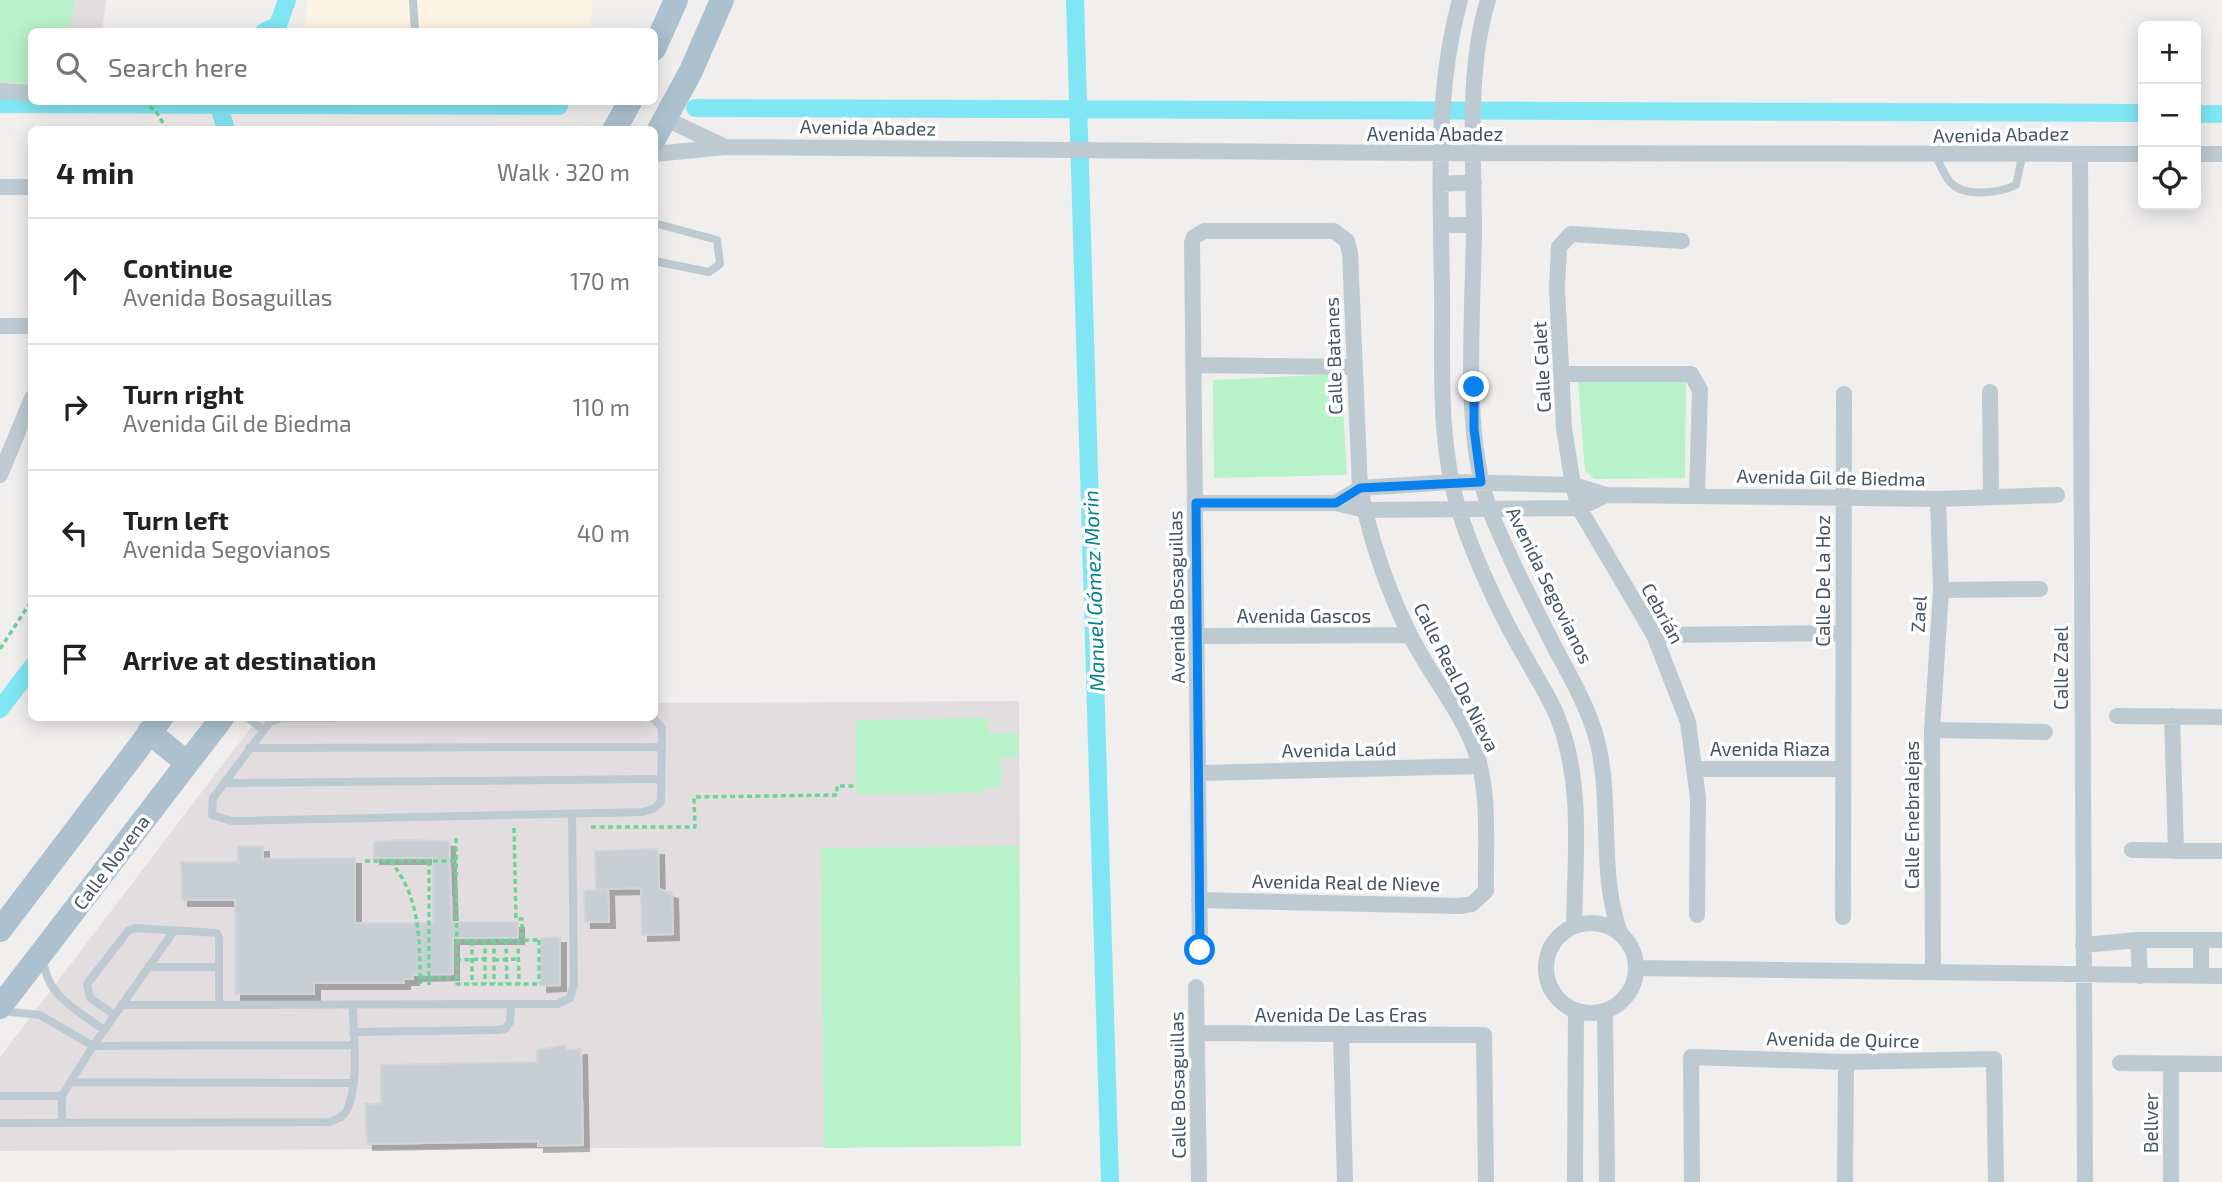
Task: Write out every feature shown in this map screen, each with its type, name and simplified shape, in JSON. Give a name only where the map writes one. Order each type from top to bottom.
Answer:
[{"type":"main road","points":[[658,41],[676,0]]},
{"type":"main road","points":[[660,129],[722,0]]},
{"type":"main road","points":[[616,126],[627,105]]},
{"type":"main road","name":"Calle Novena","points":[[0,1009],[220,721]]},
{"type":"main road","points":[[0,930],[155,725],[187,763]]},
{"type":"street","points":[[1460,0],[1450,35],[1440,136],[1442,388],[1452,482],[1459,510],[1479,563],[1557,716],[1566,745],[1575,804],[1574,926]]},
{"type":"street","name":"Avenida Segovianos","points":[[1488,0],[1480,31],[1474,146],[1474,429],[1481,482],[1510,560],[1586,706],[1597,739],[1605,787],[1608,886],[1611,908],[1620,933]]},
{"type":"street","points":[[1445,79],[1476,76]]},
{"type":"street","points":[[0,90],[28,93]]},
{"type":"street","name":"Avenida Abadez","points":[[660,129],[726,147]]},
{"type":"street","name":"Avenida Abadez","points":[[658,154],[726,147],[1440,154],[1474,146],[1936,156],[2138,154]]},
{"type":"street","points":[[2201,154],[2222,154]]},
{"type":"street","name":"Calle Zael","points":[[2080,155],[2085,1182]]},
{"type":"street","points":[[1441,184],[1474,183]]},
{"type":"street","points":[[0,187],[28,187]]},
{"type":"street","points":[[1442,225],[1474,225]]},
{"type":"street","name":"Avenida Bosaguillas","points":[[1200,950],[1192,243],[1194,237],[1204,231],[1334,231]]},
{"type":"street","name":"Calle Batanes","points":[[1334,231],[1347,241],[1350,253],[1360,488]]},
{"type":"street","name":"Calle Calet","points":[[1573,485],[1564,428],[1557,288],[1559,247],[1571,234],[1579,233],[1682,241]]},
{"type":"street","points":[[0,326],[28,326]]},
{"type":"street","points":[[1194,365],[1354,367]]},
{"type":"street","points":[[1563,374],[1691,374],[1700,390],[1697,496]]},
{"type":"street","points":[[1990,392],[1992,496]]},
{"type":"street","name":"Calle De La Hoz","points":[[1843,394],[1843,917]]},
{"type":"street","points":[[1,471],[28,407]]},
{"type":"street","name":"Avenida Gil de Biedma","points":[[1336,503],[1360,488],[1452,482],[1573,485],[1606,495],[1843,499],[2057,495]]},
{"type":"street","name":"Cebrián","points":[[1573,485],[1579,508],[1654,635],[1688,722],[1697,769],[1697,915]]},
{"type":"street","name":"Calle Real De Nieva","points":[[1360,488],[1364,510],[1385,575],[1410,635],[1474,746],[1483,781],[1486,891]]},
{"type":"street","name":"Avenida Gil de Biedma","points":[[1196,503],[1336,503],[1364,510],[1579,508],[1606,495]]},
{"type":"street","name":"Zael","points":[[1932,730],[1941,590],[1938,499]]},
{"type":"street","points":[[1941,590],[2040,589]]},
{"type":"street","points":[[1654,635],[1843,633]]},
{"type":"street","name":"Avenida Gascos","points":[[1197,636],[1410,635]]},
{"type":"street","points":[[2117,716],[2222,717]]},
{"type":"street","points":[[2172,716],[2176,851]]},
{"type":"street","name":"Calle Enebralejas","points":[[1933,971],[1932,730],[2045,732]]},
{"type":"street","name":"Avenida Laúd","points":[[1200,773],[1479,766]]},
{"type":"street","name":"Avenida Riaza","points":[[1697,769],[1843,769]]},
{"type":"street","points":[[2132,850],[2222,851]]},
{"type":"street","name":"Avenida Real de Nieve","points":[[1199,900],[1460,906],[1472,904],[1486,891]]},
{"type":"street","points":[[1598,923],[1620,933],[1635,955],[1637,968],[1632,990],[1616,1007],[1605,1012],[1576,1011],[1554,994],[1546,969],[1553,943],[1574,926],[1598,923]]},
{"type":"street","points":[[2138,940],[2140,976]]},
{"type":"street","points":[[2083,946],[2138,940],[2222,940]]},
{"type":"street","points":[[2201,941],[2201,976]]},
{"type":"street","points":[[1637,968],[2222,976]]},
{"type":"street","name":"Calle Bosaguillas","points":[[1196,987],[1199,1182]]},
{"type":"street","points":[[1575,1182],[1576,1011]]},
{"type":"street","points":[[1605,1012],[1607,1182]]},
{"type":"street","name":"Avenida De Las Eras","points":[[1197,1034],[1484,1035],[1486,1182]]},
{"type":"street","points":[[1341,1035],[1345,1182]]},
{"type":"street","name":"Avenida de Quirce","points":[[1692,1182],[1691,1057],[1846,1062],[1994,1059],[1996,1182]]},
{"type":"street","points":[[1845,1182],[1846,1062]]},
{"type":"street","points":[[2120,1063],[2222,1064]]},
{"type":"street","name":"Bellver","points":[[2171,1064],[2171,1182]]},
{"type":"lane","points":[[413,0],[415,28]]},
{"type":"lane","points":[[1936,156],[1951,183],[1964,190],[2002,192],[2016,185],[2022,157]]},
{"type":"lane","points":[[658,224],[717,240],[720,264],[709,272],[658,262]]},
{"type":"lane","points":[[252,721],[263,730]]},
{"type":"lane","points":[[274,721],[263,730],[212,798],[212,815],[232,821],[643,813],[655,808],[661,801],[662,728],[656,721]]},
{"type":"lane","points":[[249,748],[662,747]]},
{"type":"lane","points":[[224,783],[661,779]]},
{"type":"lane","points":[[122,1005],[557,1004],[570,998],[574,985],[572,814]]},
{"type":"lane","points":[[115,1015],[90,998],[86,984],[128,931],[135,928],[217,933],[219,1005]]},
{"type":"lane","points":[[62,1123],[62,1096],[93,1046],[174,931]]},
{"type":"lane","points":[[42,952],[49,986],[104,1030]]},
{"type":"lane","points":[[148,967],[219,967]]},
{"type":"lane","points":[[0,1123],[329,1122],[342,1118],[347,1110],[352,1083],[352,1005]]},
{"type":"lane","points":[[353,1032],[505,1029],[510,1022],[511,1005]]},
{"type":"lane","points":[[0,1009],[40,1015],[93,1046],[353,1045]]},
{"type":"lane","points":[[71,1083],[352,1083]]},
{"type":"lane","points":[[0,1096],[62,1096]]},
{"type":"path","points":[[147,105],[156,111],[165,126]]},
{"type":"path","points":[[0,649],[28,606]]},
{"type":"path","points":[[586,827],[695,827],[694,797],[837,795],[836,786],[856,786]]},
{"type":"path","points":[[514,828],[516,919],[522,919],[518,960],[519,984]]},
{"type":"path","points":[[456,838],[456,861],[456,941],[456,978],[457,984],[540,984],[540,940],[456,941]]},
{"type":"path","points":[[365,861],[456,861]]},
{"type":"path","points":[[390,861],[405,877],[415,906],[420,984]]},
{"type":"path","points":[[429,861],[429,985]]},
{"type":"path","points":[[485,939],[485,984]]},
{"type":"path","points":[[494,939],[494,984]]},
{"type":"path","points":[[506,940],[507,984]]},
{"type":"path","points":[[472,941],[472,984]]},
{"type":"path","points":[[456,960],[485,960]]},
{"type":"path","points":[[494,960],[518,960]]},
{"type":"path","points":[[420,977],[456,978]]},
{"type":"shaded area","points":[[0,0],[106,0],[102,28],[28,28],[28,89],[0,86]]},
{"type":"shaded area","points":[[308,0],[592,0],[591,28],[304,28]]},
{"type":"shaded area","points":[[1019,701],[1021,1146],[0,1151],[0,1057],[256,721],[658,721],[658,703]]},
{"type":"green space","points":[[0,0],[74,0],[70,28],[28,28],[28,85],[0,81]]},
{"type":"green space","points":[[1341,374],[1347,475],[1214,478],[1213,380]]},
{"type":"green space","points":[[1686,378],[1685,478],[1594,479],[1585,471],[1578,381]]},
{"type":"green space","points":[[987,718],[988,733],[1018,733],[1018,757],[1001,757],[1001,787],[984,787],[984,793],[856,794],[856,720]]},
{"type":"green space","points":[[1019,846],[1021,1146],[824,1148],[821,848]]},
{"type":"building","points":[[449,841],[452,922],[518,922],[518,938],[453,938],[453,974],[413,975],[413,979],[404,979],[404,983],[314,983],[314,994],[235,994],[235,900],[182,900],[181,862],[238,862],[238,846],[263,846],[263,859],[355,858],[355,923],[433,923],[433,858],[374,858],[374,842]]},
{"type":"building","points":[[658,849],[659,889],[672,893],[673,934],[642,935],[641,888],[596,889],[595,851]]},
{"type":"building","points":[[608,890],[609,922],[585,922],[584,891]]},
{"type":"building","points":[[560,937],[560,985],[541,986],[541,938]]},
{"type":"building","points":[[566,1045],[566,1050],[581,1049],[583,1145],[538,1146],[538,1141],[367,1144],[365,1104],[381,1104],[381,1065],[537,1062],[537,1050]]},
{"type":"waterway","points":[[272,28],[278,25],[287,0]]},
{"type":"waterway","name":"Manuel Gómez Morin","points":[[1075,0],[1110,1182]]},
{"type":"waterway","points":[[0,104],[28,104]]},
{"type":"waterway","points":[[219,105],[225,126]]},
{"type":"waterway","points":[[280,105],[559,106]]},
{"type":"waterway","points":[[695,108],[2138,113]]},
{"type":"waterway","points":[[2201,114],[2222,114]]},
{"type":"waterway","points":[[0,709],[28,672]]},
{"type":"route","points":[[1200,950],[1196,503],[1336,503],[1360,488],[1481,482],[1474,429],[1474,387]]}]
